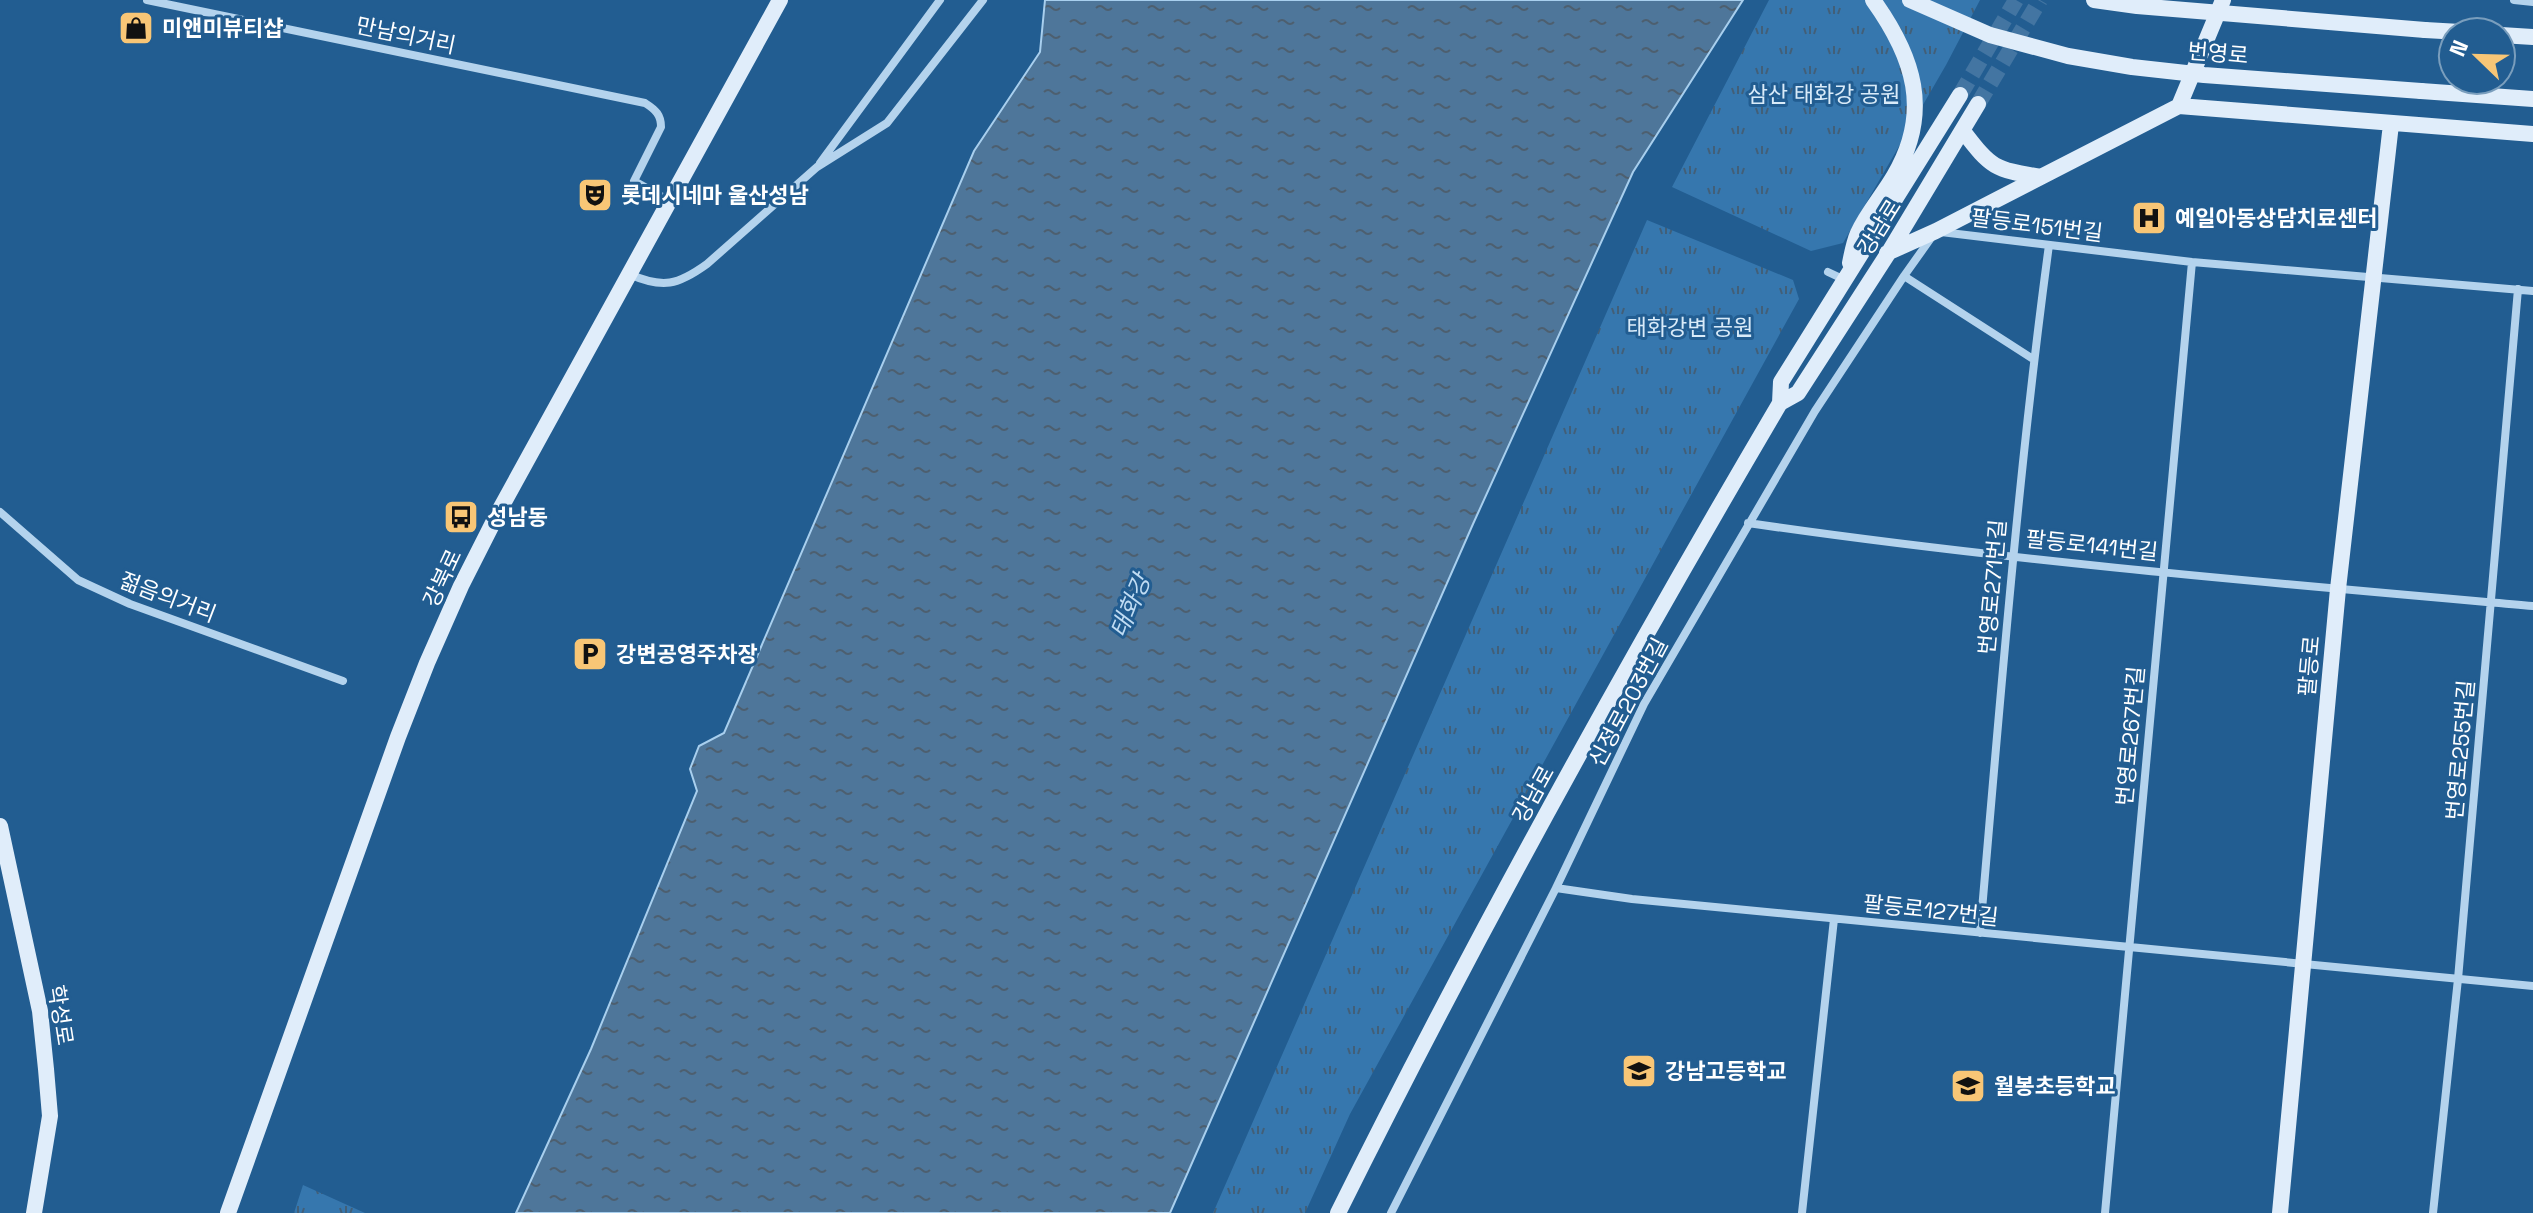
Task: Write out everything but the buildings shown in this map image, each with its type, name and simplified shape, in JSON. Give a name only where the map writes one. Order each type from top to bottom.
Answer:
[{"type":"main road","name":"강북로","points":[[228,1213],[398,737],[461,586],[668,200],[780,0]]},
{"type":"main road","points":[[1845,280],[1857,234],[1902,161],[1914,126],[1917,99],[1912,74],[1889,25],[1873,0]]},
{"type":"main road","name":"번영로","points":[[1910,0],[2002,39],[2094,61],[2204,75],[2533,99]]},
{"type":"main road","name":"번영로","points":[[2094,0],[2437,31]]},
{"type":"main road","points":[[2179,106],[2223,0]]},
{"type":"main road","name":"강남로","points":[[1338,1213],[1446,1000],[1599,719],[1780,403],[1781,382],[1960,95]]},
{"type":"main road","name":"강남로","points":[[1780,403],[1798,393],[1889,252],[1978,104]]},
{"type":"main road","points":[[1856,262],[1889,252],[1936,231],[2179,106],[2533,134]]},
{"type":"main road","name":"팔등로","points":[[2280,1213],[2338,589],[2391,124]]},
{"type":"main road","points":[[1963,131],[1985,160],[1997,168],[2041,177]]},
{"type":"main road","name":"학성로","points":[[0,826],[40,1011],[46,1069],[50,1116],[34,1213]]},
{"type":"street","name":"만남의거리","points":[[147,0],[645,103],[661,118],[661,127],[634,181],[668,200]]},
{"type":"street","points":[[817,167],[940,0]]},
{"type":"street","points":[[629,274],[649,283],[670,284],[690,277],[817,167],[887,123],[983,0]]},
{"type":"street","points":[[2514,0],[2533,2]]},
{"type":"street","name":"팔등로151번길","points":[[1936,231],[2192,262],[2533,291]]},
{"type":"street","name":"신정로203번길","points":[[1391,1213],[1556,888],[1644,704],[1815,411],[1936,231]]},
{"type":"street","name":"번영로271번길","points":[[1980,933],[2013,555],[2033,359],[2049,245]]},
{"type":"street","name":"번영로267번길","points":[[2105,1213],[2192,262]]},
{"type":"street","points":[[1828,272],[1845,280]]},
{"type":"street","points":[[1904,276],[2033,359]]},
{"type":"street","name":"번영로255번길","points":[[2433,1213],[2458,979],[2518,289]]},
{"type":"street","name":"젊음의거리","points":[[0,512],[78,580],[130,604],[343,681]]},
{"type":"street","name":"팔등로141번길","points":[[1748,523],[1877,541],[2533,606]]},
{"type":"street","name":"팔등로127번길","points":[[1556,888],[1632,899],[2533,986]]},
{"type":"street","points":[[1802,1213],[1834,919]]},
{"type":"green space","name":"삼산 태화강 공원","points":[[1769,0],[1980,0],[1843,243],[1811,251],[1672,187]]},
{"type":"green space","name":"태화강변 공원","points":[[1647,220],[1793,280],[1799,299],[1350,1114],[1305,1213],[1213,1213]]},
{"type":"green space","points":[[303,1185],[365,1213],[294,1213]]},
{"type":"water","name":"태화강","points":[[1045,0],[1743,0],[1633,172],[1473,524],[1170,1213],[516,1213],[591,1049],[697,791],[690,769],[699,746],[724,733],[974,151],[1040,52]]},
{"type":"tunnel","points":[[1960,95],[2016,0]]},
{"type":"tunnel","points":[[1978,104],[2040,0]]},
{"type":"place","name":"미앤미뷰티샵","points":[[136,28]]},
{"type":"place","name":"롯데시네마 울산성남","points":[[595,195]]},
{"type":"place","name":"예일아동상담치료센터","points":[[2149,218]]},
{"type":"place","name":"성남동","points":[[461,517]]},
{"type":"place","name":"강변공영주차장","points":[[590,654]]},
{"type":"place","name":"강남고등학교","points":[[1639,1071]]},
{"type":"place","name":"월봉초등학교","points":[[1968,1086]]}]
